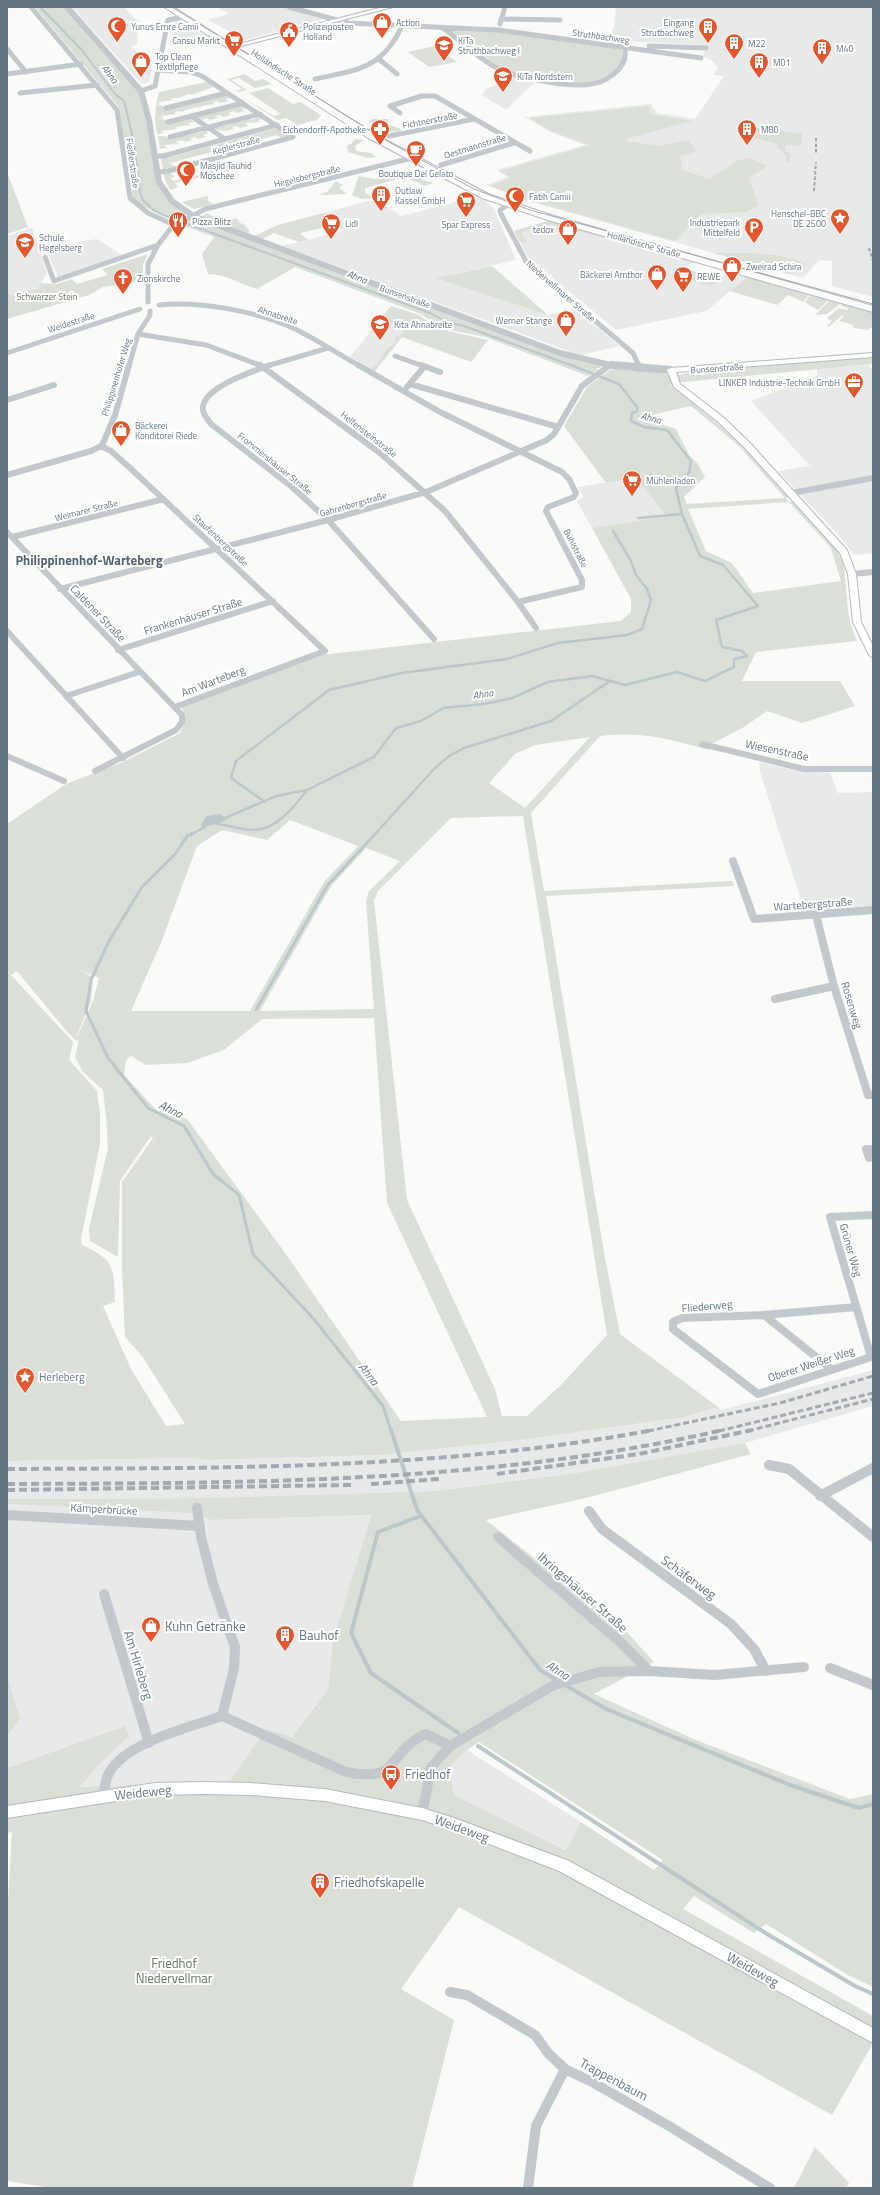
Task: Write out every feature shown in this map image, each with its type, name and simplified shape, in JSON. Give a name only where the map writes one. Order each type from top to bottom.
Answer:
[{"type":"main road","name":"Holländische Straße","points":[[168,7],[351,115],[482,188],[528,206],[873,303]]},
{"type":"main road","name":"Holländische Straße","points":[[180,7],[372,137],[474,191],[508,205],[873,309]]},
{"type":"main road","points":[[238,47],[333,24],[340,20],[390,7]]},
{"type":"main road","points":[[372,137],[389,136]]},
{"type":"main road","points":[[422,164],[425,161],[438,163]]},
{"type":"main road","name":"Bunsenstraße","points":[[672,370],[873,355]]},
{"type":"main road","points":[[672,370],[677,385],[720,419],[792,493],[844,552],[852,574],[857,622],[870,644],[873,655]]},
{"type":"main road","name":"Weideweg","points":[[7,1812],[155,1789],[250,1789],[344,1797],[422,1814],[461,1826],[564,1866],[873,2036]]},
{"type":"street","name":"Fiedlerstraße","points":[[31,7],[81,64],[117,110],[130,198],[148,213],[176,224]]},
{"type":"street","points":[[67,7],[141,91],[155,86],[168,20],[183,17]]},
{"type":"street","name":"Struthbachweg","points":[[289,7],[352,24],[498,30],[624,46],[701,58]]},
{"type":"street","points":[[498,30],[505,7]]},
{"type":"street","points":[[364,13],[364,20],[372,23]]},
{"type":"street","name":"Struthbachweg","points":[[501,19],[560,20]]},
{"type":"street","name":"Struthbachweg","points":[[340,20],[387,25]]},
{"type":"street","points":[[315,79],[369,65],[380,60],[393,47],[402,26]]},
{"type":"street","points":[[443,28],[498,68],[517,74],[577,85],[592,83],[617,72],[624,65],[626,50],[624,46],[706,48]]},
{"type":"street","points":[[7,49],[26,72]]},
{"type":"street","points":[[380,60],[397,74]]},
{"type":"street","points":[[7,74],[81,64]]},
{"type":"street","points":[[159,70],[191,72],[202,76],[277,125]]},
{"type":"street","points":[[20,93],[97,85]]},
{"type":"street","name":"Bunsenstraße","points":[[141,91],[159,182],[166,195],[189,216],[545,348],[578,358],[610,365],[672,370]]},
{"type":"street","points":[[166,108],[227,93]]},
{"type":"street","name":"Fichtnerstraße","points":[[400,113],[390,106],[405,100],[431,95],[440,98],[514,143],[530,151]]},
{"type":"street","points":[[168,122],[243,103]]},
{"type":"street","points":[[170,138],[260,114]]},
{"type":"street","points":[[191,116],[225,139]]},
{"type":"street","name":"Fichtnerstraße","points":[[389,136],[474,119]]},
{"type":"street","points":[[154,156],[163,156],[277,125]]},
{"type":"street","name":"Keplerstraße","points":[[157,172],[290,139],[292,135],[277,125]]},
{"type":"street","name":"Oestmannstraße","points":[[438,163],[514,143]]},
{"type":"street","name":"Hegelsbergstraße","points":[[158,245],[176,224],[205,209],[412,158]]},
{"type":"street","name":"Niedervellmarer Straße","points":[[508,205],[500,210],[501,214],[527,263],[622,343],[637,358],[640,368]]},
{"type":"street","points":[[44,257],[54,281],[158,245]]},
{"type":"street","points":[[148,302],[148,264],[158,245]]},
{"type":"street","points":[[148,302],[159,305],[156,310],[150,311],[140,309],[140,305],[148,302]]},
{"type":"street","name":"Ahnabreite","points":[[159,305],[186,302],[267,319],[293,328],[440,412],[562,472],[574,486],[576,493],[574,497]]},
{"type":"street","name":"Weidestraße","points":[[7,353],[140,309]]},
{"type":"street","name":"Philippinenhöfer Weg","points":[[101,446],[115,415],[138,334],[150,314],[150,311]]},
{"type":"street","name":"Helfensteinstraße","points":[[138,334],[206,345],[266,368],[380,453],[426,492],[445,511],[518,602],[536,628]]},
{"type":"street","name":"Frommershäuser Straße","points":[[328,348],[237,377],[208,395],[203,407],[205,416],[211,424],[292,487],[328,520],[434,639]]},
{"type":"street","points":[[395,356],[440,372]]},
{"type":"street","name":"Gahrenbergstraße","points":[[60,589],[328,520],[426,492],[547,440],[558,427],[582,386],[603,372],[610,365]]},
{"type":"street","points":[[402,390],[410,384],[424,367]]},
{"type":"street","points":[[410,384],[558,427]]},
{"type":"street","points":[[7,400],[54,385]]},
{"type":"street","points":[[7,475],[91,452],[101,446]]},
{"type":"street","name":"Staufenbergstraße","points":[[101,446],[112,451],[325,651]]},
{"type":"street","points":[[792,493],[873,478]]},
{"type":"street","name":"Bühlstraße","points":[[518,602],[582,587],[582,580],[546,511],[548,507],[574,497]]},
{"type":"street","name":"Weimarer Straße","points":[[12,537],[164,499]]},
{"type":"street","name":"Caldener Straße","points":[[7,532],[139,672],[175,707]]},
{"type":"street","points":[[852,574],[873,572]]},
{"type":"street","name":"Frankenhäuser Straße","points":[[118,650],[273,601]]},
{"type":"street","points":[[7,631],[122,758]]},
{"type":"street","name":"Am Warteberg","points":[[95,771],[176,730],[182,722],[182,714],[175,707],[325,651]]},
{"type":"street","points":[[66,696],[139,672]]},
{"type":"street","name":"Wiesenstraße","points":[[702,744],[804,768],[873,769]]},
{"type":"street","points":[[7,756],[64,782]]},
{"type":"street","name":"Wartebergstraße","points":[[733,861],[754,919],[873,910]]},
{"type":"street","name":"Rosenweg","points":[[816,915],[834,986],[868,1095],[873,1095]]},
{"type":"street","points":[[774,999],[834,986]]},
{"type":"street","points":[[869,1158],[866,1149],[873,1149]]},
{"type":"street","name":"Grüner Weg","points":[[871,1357],[830,1217],[873,1215]]},
{"type":"street","name":"Fliederweg","points":[[758,1394],[673,1330],[673,1322],[682,1318],[764,1315],[856,1307]]},
{"type":"street","points":[[764,1315],[831,1369]]},
{"type":"street","name":"Oberer Weißer Weg","points":[[758,1394],[871,1357]]},
{"type":"street","points":[[769,1465],[789,1469],[820,1496],[873,1537]]},
{"type":"street","points":[[820,1496],[873,1468]]},
{"type":"street","points":[[197,1508],[213,1584],[235,1647],[234,1669],[222,1716]]},
{"type":"street","name":"Schäferweg","points":[[589,1511],[602,1529],[731,1624],[754,1648],[766,1671]]},
{"type":"street","name":"Kämperbrücke","points":[[7,1515],[200,1526]]},
{"type":"street","name":"Ihringshäuser Straße","points":[[498,1537],[619,1641],[648,1671]]},
{"type":"street","name":"Am Hirleberg","points":[[104,1594],[149,1742]]},
{"type":"street","points":[[422,1814],[431,1767],[450,1746],[554,1685],[599,1672],[648,1671],[715,1675],[804,1667]]},
{"type":"street","points":[[830,1668],[873,1685]]},
{"type":"street","points":[[103,1797],[109,1774],[113,1767],[127,1754],[149,1742],[222,1716],[346,1772],[361,1776],[375,1775],[389,1770],[400,1757],[409,1741],[416,1737],[426,1734],[450,1746]]},
{"type":"street","name":"Trappenbaum","points":[[450,1992],[467,1995],[536,2035],[548,2053],[565,2069],[592,2082],[669,2126],[770,2188]]},
{"type":"street","points":[[528,2188],[536,2126],[565,2069]]},
{"type":"shaded area","points":[[72,7],[124,7],[138,21],[137,45],[131,46],[152,69],[149,82],[142,84]]},
{"type":"shaded area","points":[[217,7],[281,7],[298,10],[325,19],[245,40],[208,20],[229,14]]},
{"type":"shaded area","name":"Industriepark Mittelfeld","points":[[616,7],[873,7],[873,297],[832,286],[832,261],[819,260],[803,278],[528,201],[486,185],[508,177],[496,170],[585,145],[550,132],[525,117],[651,104],[657,113],[695,119],[724,76],[714,75],[718,67],[710,59],[703,57],[705,45],[604,40],[614,29]]},
{"type":"shaded area","points":[[179,20],[204,35],[201,36],[208,40],[170,45],[174,23]]},
{"type":"shaded area","name":"KiTa Nordstern","points":[[517,76],[537,80],[506,110],[482,95],[486,89]]},
{"type":"shaded area","points":[[476,197],[486,201],[494,209],[516,260],[437,278],[548,315],[576,309],[619,346],[582,355],[574,353],[282,246],[344,231],[323,213],[376,199],[401,216]]},
{"type":"shaded area","points":[[549,221],[693,262],[675,276],[711,286],[729,272],[751,277],[746,278],[706,311],[616,330],[528,257],[514,231]]},
{"type":"shaded area","name":"Schule Hegelsberg","points":[[32,228],[47,273],[38,288],[13,296],[7,293],[7,236]]},
{"type":"shaded area","points":[[97,239],[122,255],[58,278],[45,247],[78,244],[77,242]]},
{"type":"shaded area","name":"Kita Ahnabreite","points":[[389,308],[418,316],[375,371],[350,357]]},
{"type":"shaded area","points":[[869,365],[873,371],[873,553],[854,555],[841,538],[778,471],[810,466],[751,401],[817,376],[817,369]]},
{"type":"shaded area","points":[[636,478],[668,516],[592,528],[577,501],[583,497],[578,487]]},
{"type":"shaded area","points":[[759,762],[789,769],[830,773],[838,793],[873,792],[873,913],[807,919],[760,772]]},
{"type":"shaded area","points":[[220,814],[226,818],[225,821],[203,828],[201,825],[207,816]]},
{"type":"shaded area","points":[[873,1370],[873,1406],[745,1443],[576,1473],[436,1491],[209,1498],[7,1499],[7,1461],[193,1458],[206,1460],[380,1455],[513,1441],[685,1417],[718,1407],[721,1410]]},
{"type":"shaded area","points":[[7,1504],[189,1513],[212,1520],[371,1515],[333,1641],[328,1690],[292,1737],[266,1730],[230,1781],[80,1787],[102,1761],[125,1726],[7,1768],[7,1736],[20,1719],[7,1675]]},
{"type":"shaded area","points":[[467,1750],[581,1822],[567,1850],[454,1795],[449,1767]]},
{"type":"green space","points":[[35,7],[65,7],[141,94],[158,182],[185,213],[182,218],[177,221],[148,209],[133,198],[118,106]]},
{"type":"green space","points":[[453,29],[499,31],[621,49],[623,57],[621,64],[608,75],[599,79],[574,83],[515,73],[499,67],[452,33],[450,31]]},
{"type":"green space","points":[[435,46],[457,62],[429,67],[408,52]]},
{"type":"green space","points":[[245,74],[255,81],[263,79],[272,84],[255,88],[239,78],[231,80],[247,90],[239,92],[236,91],[242,89],[227,79]]},
{"type":"green space","points":[[207,82],[214,87],[191,95],[189,94],[178,98],[171,98],[173,100],[158,102],[160,104],[156,105],[159,92]]},
{"type":"green space","points":[[268,88],[293,104],[300,102],[321,115],[317,120],[297,125],[308,132],[297,135],[286,127],[296,124],[286,118],[278,120],[239,96],[274,116],[281,114],[249,93]]},
{"type":"green space","points":[[227,95],[231,98],[226,99],[228,101],[220,103],[218,101],[213,102],[215,104],[192,108],[181,112],[174,112],[176,114],[161,116],[164,118],[155,120],[156,106],[160,105],[167,109]]},
{"type":"green space","points":[[242,105],[246,108],[241,109],[244,111],[237,113],[233,111],[228,113],[231,115],[223,117],[220,115],[215,116],[218,118],[210,120],[207,118],[201,120],[196,117]]},
{"type":"green space","points":[[649,106],[651,114],[692,121],[628,138],[626,141],[659,146],[688,140],[697,151],[680,156],[682,170],[710,179],[736,161],[751,158],[767,166],[749,178],[759,206],[746,212],[701,214],[675,241],[528,200],[489,186],[511,178],[500,171],[590,145],[553,132],[529,118]]},
{"type":"green space","points":[[256,116],[263,119],[258,120],[261,122],[245,123],[248,126],[240,128],[237,126],[232,127],[234,129],[226,131],[212,129],[214,127],[226,126],[250,117],[250,120],[255,119]]},
{"type":"green space","points":[[189,118],[194,122],[188,123],[190,125],[175,127],[177,129],[161,131],[164,133],[157,134],[155,120],[163,119],[169,122],[176,122]]},
{"type":"green space","points":[[373,119],[389,119],[387,124],[401,129],[400,131],[388,132],[369,121]]},
{"type":"green space","points":[[750,127],[802,134],[801,146],[786,145],[785,151],[791,154],[789,162],[787,162],[785,154],[776,147],[778,144],[745,136]]},
{"type":"green space","points":[[277,128],[289,136],[281,138],[277,135],[170,163],[175,167],[163,169],[161,158],[173,154],[174,156]]},
{"type":"green space","points":[[203,130],[209,130],[206,131],[208,133],[203,135],[206,137],[198,139],[195,137],[190,138],[192,140],[185,142],[182,140],[176,142],[179,144],[164,145],[167,148],[160,149],[158,136],[164,136],[172,139],[179,136],[203,132]]},
{"type":"green space","points":[[355,139],[364,140],[355,146],[356,151],[371,153],[376,157],[368,158],[348,152],[347,145],[351,144]]},
{"type":"green space","points":[[242,161],[251,166],[175,183],[178,187],[170,190],[168,186],[171,186],[167,185],[163,173],[169,172],[175,177],[170,178],[174,181],[208,173],[206,171]]},
{"type":"green space","points":[[428,162],[495,196],[526,207],[794,282],[791,283],[523,209],[491,197]]},
{"type":"green space","points":[[378,170],[393,177],[408,173],[420,177],[422,180],[434,183],[425,186],[405,177],[365,188],[365,193],[374,198],[362,199],[352,195],[359,176],[375,179],[386,177],[376,172]]},
{"type":"green space","points":[[7,172],[28,227],[7,234]]},
{"type":"green space","points":[[336,181],[343,185],[339,188],[347,194],[319,195],[327,192]]},
{"type":"green space","points":[[207,196],[209,197],[207,200],[213,204],[194,209],[181,202]]},
{"type":"green space","points":[[207,213],[224,223],[235,218],[240,221],[238,222],[245,225],[249,230],[249,234],[202,216]]},
{"type":"green space","points":[[323,213],[340,227],[334,225],[300,233],[308,240],[299,242],[274,233],[262,239],[254,236],[278,225]]},
{"type":"green space","points":[[190,221],[199,221],[558,354],[601,365],[600,368],[596,369],[598,370],[588,376],[485,337],[450,330],[435,324],[421,314],[295,267],[257,289],[227,277],[208,274],[202,254],[214,237],[182,225]]},
{"type":"green space","points":[[548,221],[636,246],[550,224],[521,232],[527,243],[519,241],[514,231]]},
{"type":"green space","points":[[713,253],[748,253],[783,256],[805,263],[797,272],[789,274]]},
{"type":"green space","name":"Schwarzer Stein","points":[[148,254],[143,265],[143,281],[103,287],[89,295],[7,319],[7,293],[13,296],[38,288],[41,283],[57,284],[72,279],[77,284],[108,275],[102,269]]},
{"type":"green space","points":[[492,266],[548,315],[436,278]]},
{"type":"green space","points":[[684,269],[723,277],[711,286],[675,276]]},
{"type":"green space","points":[[751,277],[810,294],[803,302],[788,295],[777,305],[730,291],[746,278]]},
{"type":"green space","points":[[811,294],[829,299],[818,310],[805,302]]},
{"type":"green space","points":[[830,300],[841,303],[827,314],[815,315]]},
{"type":"green space","points":[[843,303],[873,312],[873,326],[868,330],[853,328],[854,325],[839,321],[844,316],[842,315],[829,327],[827,326],[832,321],[827,318],[839,308],[849,309],[841,306]]},
{"type":"green space","points":[[391,306],[419,315],[433,325],[448,331],[488,340],[471,362],[402,337],[375,371],[371,369],[377,364],[387,349],[395,343],[395,336],[400,336],[406,328],[403,323],[393,323],[380,330],[370,333]]},
{"type":"green space","points":[[873,357],[873,364],[673,383],[676,388],[668,384],[717,423],[760,465],[789,496],[786,498],[788,502],[793,501],[836,547],[844,566],[848,611],[857,641],[756,652],[742,681],[840,681],[855,706],[802,723],[767,711],[744,727],[711,744],[709,750],[668,739],[642,735],[600,736],[531,813],[544,891],[732,881],[734,886],[546,896],[604,1253],[620,1334],[718,1407],[685,1417],[513,1441],[380,1455],[206,1460],[193,1458],[7,1461],[7,824],[66,784],[123,762],[180,733],[185,717],[182,707],[321,655],[621,621],[631,612],[631,599],[592,528],[667,516],[636,478],[606,483],[564,426],[587,387],[610,370],[616,369],[673,375],[681,375],[692,372]],"holes":[[[691,406],[739,446],[785,498],[687,504],[684,497],[705,477],[698,464],[689,455],[676,429],[652,421],[652,415]],[[789,502],[831,548],[841,581],[753,593],[732,563],[706,551],[688,509]],[[590,737],[525,808],[489,783],[515,754],[535,745]],[[523,816],[607,1335],[561,1385],[527,1416],[502,1416],[495,1389],[407,1200],[374,901],[378,891],[451,818]],[[290,820],[358,846],[324,882],[250,1011],[131,1011],[162,940],[197,846],[222,830],[267,840]],[[366,848],[400,861],[369,891],[366,902],[374,1009],[260,1011],[331,886]],[[78,969],[99,978],[93,1001],[77,1035],[91,1001],[93,977]],[[17,971],[69,1034],[77,1041],[79,1040],[75,1057],[83,1072],[103,1090],[108,1148],[89,1229],[90,1241],[118,1257],[120,1181],[151,1136],[153,1138],[122,1182],[122,1267],[125,1337],[142,1356],[185,1424],[166,1426],[131,1369],[103,1306],[115,1302],[113,1272],[107,1261],[82,1245],[81,1239],[100,1144],[100,1113],[97,1091],[69,1060],[73,1042],[11,975]],[[374,1018],[387,1203],[487,1417],[401,1421],[288,1257],[187,1119],[157,1111],[124,1075],[126,1060],[131,1056],[146,1065],[187,1063],[224,1050],[262,1019]]]},
{"type":"green space","name":"Friedhof Niedervellmar","points":[[745,1443],[751,1454],[586,1498],[486,1520],[625,1630],[654,1662],[594,1694],[696,1740],[850,1799],[873,1794],[873,1987],[848,1975],[766,1924],[754,1933],[694,1896],[683,1909],[873,2016],[873,2043],[832,2115],[459,1907],[401,1989],[454,2020],[412,2188],[51,2188],[7,2181],[7,1918],[12,1832],[7,1833],[7,1768],[125,1726],[129,1736],[102,1761],[80,1787],[230,1781],[266,1729],[292,1737],[328,1690],[333,1641],[371,1515],[212,1520],[189,1513],[7,1504],[7,1499],[209,1498],[436,1491],[576,1473]],"holes":[[[479,1742],[663,1860],[654,1870],[581,1822],[566,1850],[454,1795],[449,1767],[467,1750]]]},
{"type":"green space","points":[[7,1675],[20,1719],[7,1736]]},
{"type":"green space","points":[[815,2147],[849,2183],[846,2188],[794,2188]]},
{"type":"waterway","name":"Ahna","points":[[40,7],[81,49],[115,94],[124,101],[134,143],[140,192],[143,200],[152,209],[163,215],[430,313],[446,322],[464,326],[573,366]]},
{"type":"waterway","name":"Ahna","points":[[571,365],[619,384],[637,407],[637,411],[632,413],[631,421],[644,427],[667,430],[691,461],[689,473],[683,477],[676,488],[682,514]]},
{"type":"waterway","name":"Ahna","points":[[307,790],[374,757],[396,728],[421,721],[443,708],[485,704],[512,698],[548,682],[592,676],[625,685],[677,672],[705,681],[734,667],[734,659],[747,656],[742,651],[722,647],[716,620],[758,606],[723,565],[700,556],[682,514]]},
{"type":"waterway","points":[[638,518],[682,514]]},
{"type":"waterway","points":[[264,801],[231,778],[236,761],[329,690],[402,673],[507,659],[558,643],[627,635],[642,629],[651,600],[647,589],[636,575],[630,559],[613,531]]},
{"type":"waterway","points":[[375,834],[434,769],[449,756],[464,748],[551,721],[610,681]]},
{"type":"waterway","name":"Ahna","points":[[214,823],[244,829],[262,829],[277,822],[291,810],[307,790]]},
{"type":"waterway","name":"Ahna","points":[[264,801],[276,796],[307,790]]},
{"type":"waterway","name":"Ahna","points":[[223,819],[264,801]]},
{"type":"waterway","name":"Ahna","points":[[193,833],[205,827]]},
{"type":"waterway","name":"Ahna","points":[[193,833],[187,836],[176,853],[142,887],[109,941],[91,980],[86,1011],[108,1058],[148,1108],[184,1126],[213,1174],[239,1195],[253,1254],[313,1318],[383,1406],[391,1431]]},
{"type":"waterway","points":[[256,1010],[327,886],[376,833]]},
{"type":"waterway","name":"Ahna","points":[[391,1430],[417,1510],[540,1670],[558,1681]]},
{"type":"waterway","points":[[421,1516],[378,1532],[351,1633],[371,1673],[458,1733]]},
{"type":"waterway","name":"Ahna","points":[[565,1685],[606,1709],[790,1785],[859,1808],[873,1804]]},
{"type":"waterway","points":[[478,1746],[767,1934],[855,1986],[873,1994]]},
{"type":"tram line","points":[[172,7],[389,142],[474,189],[530,210],[873,304]]},
{"type":"railway","points":[[816,138],[816,153]]},
{"type":"railway","points":[[814,191],[816,162]]},
{"type":"railway","points":[[869,248],[873,261]]},
{"type":"railway","points":[[652,1430],[780,1403],[873,1376]]},
{"type":"railway","points":[[719,1431],[873,1393]]},
{"type":"railway","points":[[751,1430],[873,1399]]},
{"type":"railway","points":[[7,1469],[250,1467],[412,1460],[493,1453],[573,1443],[652,1430]]},
{"type":"railway","points":[[7,1484],[277,1481],[456,1471],[545,1461],[634,1448],[723,1430]]},
{"type":"railway","points":[[497,1474],[639,1454],[751,1430]]},
{"type":"railway","points":[[371,1484],[439,1479]]},
{"type":"railway","points":[[7,1490],[351,1485]]},
{"type":"place","name":"Action","points":[[382,39]]},
{"type":"place","name":"Yunus Emre Camii","points":[[117,43]]},
{"type":"place","name":"Eingang Strutbachweg","points":[[708,44]]},
{"type":"place","name":"Polizeiposten Holland","points":[[289,48]]},
{"type":"place","name":"Cansu Markt","points":[[234,57]]},
{"type":"place","name":"M22","points":[[734,60]]},
{"type":"place","name":"KiTa Struthbachweg I","points":[[444,62]]},
{"type":"place","name":"M40","points":[[822,65]]},
{"type":"place","name":"Top Clean Textilpflege","points":[[141,78]]},
{"type":"place","name":"M01","points":[[759,79]]},
{"type":"place","name":"KiTa Nordstern","points":[[503,93]]},
{"type":"place","name":"Eichendorff-Apotheke","points":[[380,146]]},
{"type":"place","name":"M80","points":[[747,146]]},
{"type":"place","name":"Boutique Del Gelato","points":[[416,167]]},
{"type":"place","name":"Masjid Tauhid Moschee","points":[[186,187]]},
{"type":"place","name":"Outlaw Kassel GmbH","points":[[381,212]]},
{"type":"place","name":"Fatih Camii","points":[[515,213]]},
{"type":"place","name":"Spar Express","points":[[466,218]]},
{"type":"place","name":"Henschel-BBC DE 2500","points":[[840,235]]},
{"type":"place","name":"Pizza Blitz","points":[[178,238]]},
{"type":"place","name":"Lidl","points":[[331,240]]},
{"type":"place","name":"Industriepark Mittelfeld","points":[[754,244]]},
{"type":"place","name":"tedox","points":[[568,246]]},
{"type":"place","name":"Schule Hegelsberg","points":[[25,259]]},
{"type":"place","name":"Zweirad Schira","points":[[732,283]]},
{"type":"place","name":"Bäckerei Amthor","points":[[657,291]]},
{"type":"place","name":"REWE","points":[[683,293]]},
{"type":"place","name":"Zionskirche","points":[[123,295]]},
{"type":"place","name":"Werner Stange","points":[[566,337]]},
{"type":"place","name":"Kita Ahnabreite","points":[[380,341]]},
{"type":"place","name":"LINKER Industrie-Technik GmbH","points":[[854,399]]},
{"type":"place","name":"Bäckerei Konditorei Riede","points":[[121,447]]},
{"type":"place","name":"Mühlenladen","points":[[632,497]]},
{"type":"place","name":"Herleberg","points":[[25,1394]]},
{"type":"place","name":"Kuhn Getränke","points":[[151,1643]]},
{"type":"place","name":"Bauhof","points":[[285,1652]]},
{"type":"place","name":"Friedhof","points":[[391,1791]]},
{"type":"place","name":"Friedhofskapelle","points":[[320,1899]]},
{"type":"district","name":"Philippinenhof-Warteberg","points":[[89,560]]}]
